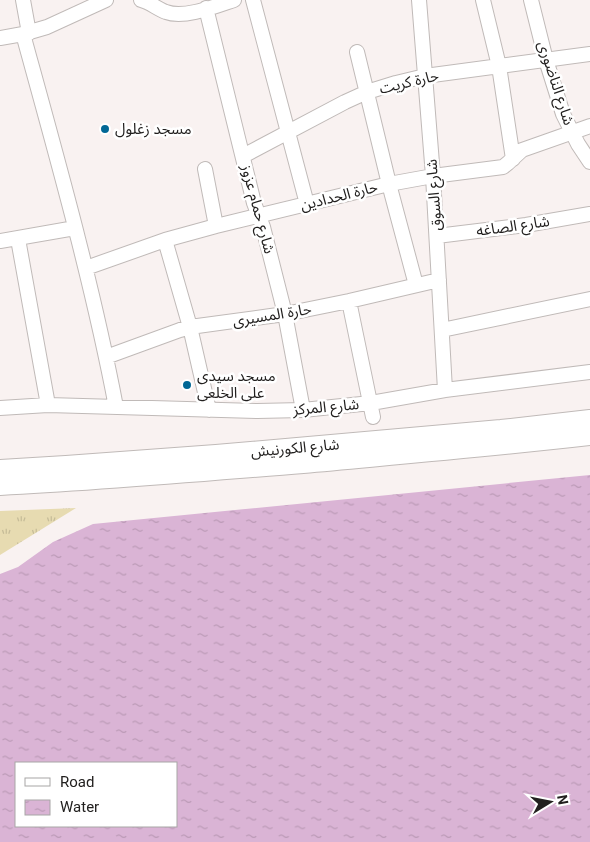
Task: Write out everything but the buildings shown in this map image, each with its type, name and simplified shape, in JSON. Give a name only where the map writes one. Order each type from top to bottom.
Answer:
[{"type":"main road","name":"شارع الكورنيش","points":[[0,470],[235,454],[590,420]]},
{"type":"main road","name":"شارع الكورنيش","points":[[0,485],[64,482],[237,468],[501,445],[590,435]]},
{"type":"street","points":[[23,0],[26,34],[86,268],[116,407]]},
{"type":"street","points":[[141,0],[157,4],[166,12],[176,15],[186,14],[234,0]]},
{"type":"street","points":[[253,0],[308,204]]},
{"type":"street","name":"شارع السوق","points":[[418,0],[433,176],[445,390]]},
{"type":"street","points":[[483,0],[499,66],[513,160]]},
{"type":"street","name":"شارع الناضورى","points":[[531,0],[546,60],[564,114],[578,144],[590,162]]},
{"type":"street","points":[[0,38],[26,34],[46,27],[98,2]]},
{"type":"street","name":"شارع حمام عزوز","points":[[206,8],[254,203],[264,227],[285,314],[303,410]]},
{"type":"street","points":[[357,52],[416,285]]},
{"type":"street","name":"حارة كريت","points":[[243,156],[345,102],[367,92],[396,83],[425,76],[590,54]]},
{"type":"street","name":"حارة الحدادين","points":[[86,268],[165,240],[389,184],[503,167],[522,150],[590,126]]},
{"type":"street","points":[[206,169],[216,226]]},
{"type":"street","name":"شارع الصاغه","points":[[437,236],[526,225],[590,214]]},
{"type":"street","points":[[0,241],[76,228]]},
{"type":"street","points":[[18,239],[48,405]]},
{"type":"street","points":[[165,240],[190,328],[209,410]]},
{"type":"street","name":"حارة المسيرى","points":[[106,357],[180,330],[285,314],[439,280]]},
{"type":"street","points":[[442,330],[590,299]]},
{"type":"street","points":[[349,301],[373,417]]},
{"type":"street","name":"شارع المركز","points":[[0,408],[48,405],[256,411],[303,410],[371,403],[445,390],[590,372]]},
{"type":"green space","points":[[76,508],[0,555],[0,511]]},
{"type":"water","points":[[590,475],[590,842],[0,842],[0,574],[18,567],[53,542],[93,524]]},
{"type":"place","name":"مسجد زغلول","points":[[105,129]]},
{"type":"place","name":"مسجد سيدى على الخلعى","points":[[187,385]]}]
